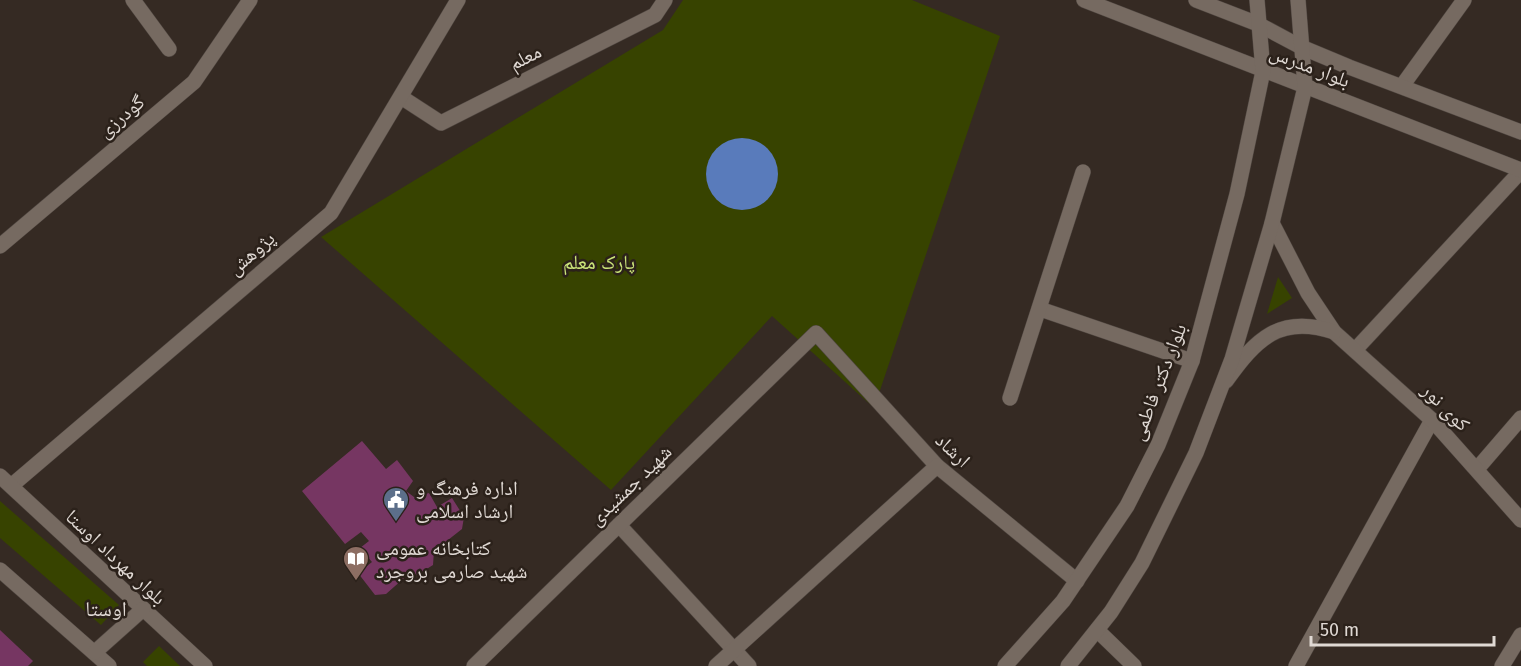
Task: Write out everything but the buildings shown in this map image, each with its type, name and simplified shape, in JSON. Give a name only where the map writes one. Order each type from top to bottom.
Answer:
[{"type":"street","points":[[133,0],[170,49]]},
{"type":"street","name":"گودرزی","points":[[0,246],[194,82],[250,0]]},
{"type":"street","name":"پژوهش","points":[[6,481],[331,213],[458,0]]},
{"type":"street","name":"معلم","points":[[401,97],[441,123],[655,15],[665,0]]},
{"type":"street","name":"بلوار مدرس","points":[[1084,0],[1521,170]]},
{"type":"street","name":"بلوار مدرس","points":[[1196,0],[1258,24],[1301,47],[1521,132]]},
{"type":"street","points":[[1257,0],[1258,24]]},
{"type":"street","points":[[1068,666],[1097,630],[1142,564],[1196,453],[1250,304],[1305,87],[1298,0]]},
{"type":"street","points":[[1402,86],[1464,0]]},
{"type":"street","name":"بلوار دکتر فاطمی","points":[[1005,666],[1047,622],[1127,506],[1158,445],[1192,361],[1238,195],[1263,71],[1258,24]]},
{"type":"street","points":[[1355,350],[1521,170]]},
{"type":"street","points":[[1010,398],[1083,172]]},
{"type":"street","name":"کوی نور","points":[[1272,223],[1308,293],[1334,332],[1432,420],[1521,520]]},
{"type":"street","points":[[1040,309],[1192,361]]},
{"type":"street","name":"کوی نور","points":[[1219,392],[1246,354],[1268,335],[1292,325],[1316,326],[1334,332]]},
{"type":"street","name":"ارشاد","points":[[816,333],[937,466],[1077,581]]},
{"type":"street","name":"شهید جمشیدی","points":[[474,666],[816,333]]},
{"type":"street","points":[[1477,469],[1521,418]]},
{"type":"street","points":[[1296,666],[1432,420]]},
{"type":"street","points":[[716,666],[937,466]]},
{"type":"street","name":"بلوار مهرداد اوستا","points":[[6,481],[142,610],[206,666]]},
{"type":"street","points":[[619,525],[749,666]]},
{"type":"street","points":[[0,570],[109,666]]},
{"type":"street","points":[[95,652],[142,610]]},
{"type":"street","points":[[1097,630],[1134,666]]},
{"type":"street","points":[[1502,666],[1521,635]]},
{"type":"green space","name":"پارک معلم","points":[[683,0],[912,0],[1000,36],[874,408],[772,316],[611,490],[321,237],[663,30]]},
{"type":"green space","points":[[1278,277],[1292,298],[1267,314]]},
{"type":"green space","points":[[0,501],[119,605],[101,625],[0,538]]},
{"type":"green space","points":[[159,646],[180,666],[147,666],[143,662]]},
{"type":"water","points":[[749,138],[768,148],[776,160],[778,174],[776,188],[768,200],[756,208],[735,210],[716,200],[708,188],[706,167],[716,148],[728,140]]},
{"type":"place","name":"اداره فرهنگ و ارشاد اسلامی","points":[[396,523]]},
{"type":"place","name":"کتابخانه عمومی شهید صارمی بروجرد","points":[[356,582]]},
{"type":"district","name":"اوستا","points":[[106,609]]}]
